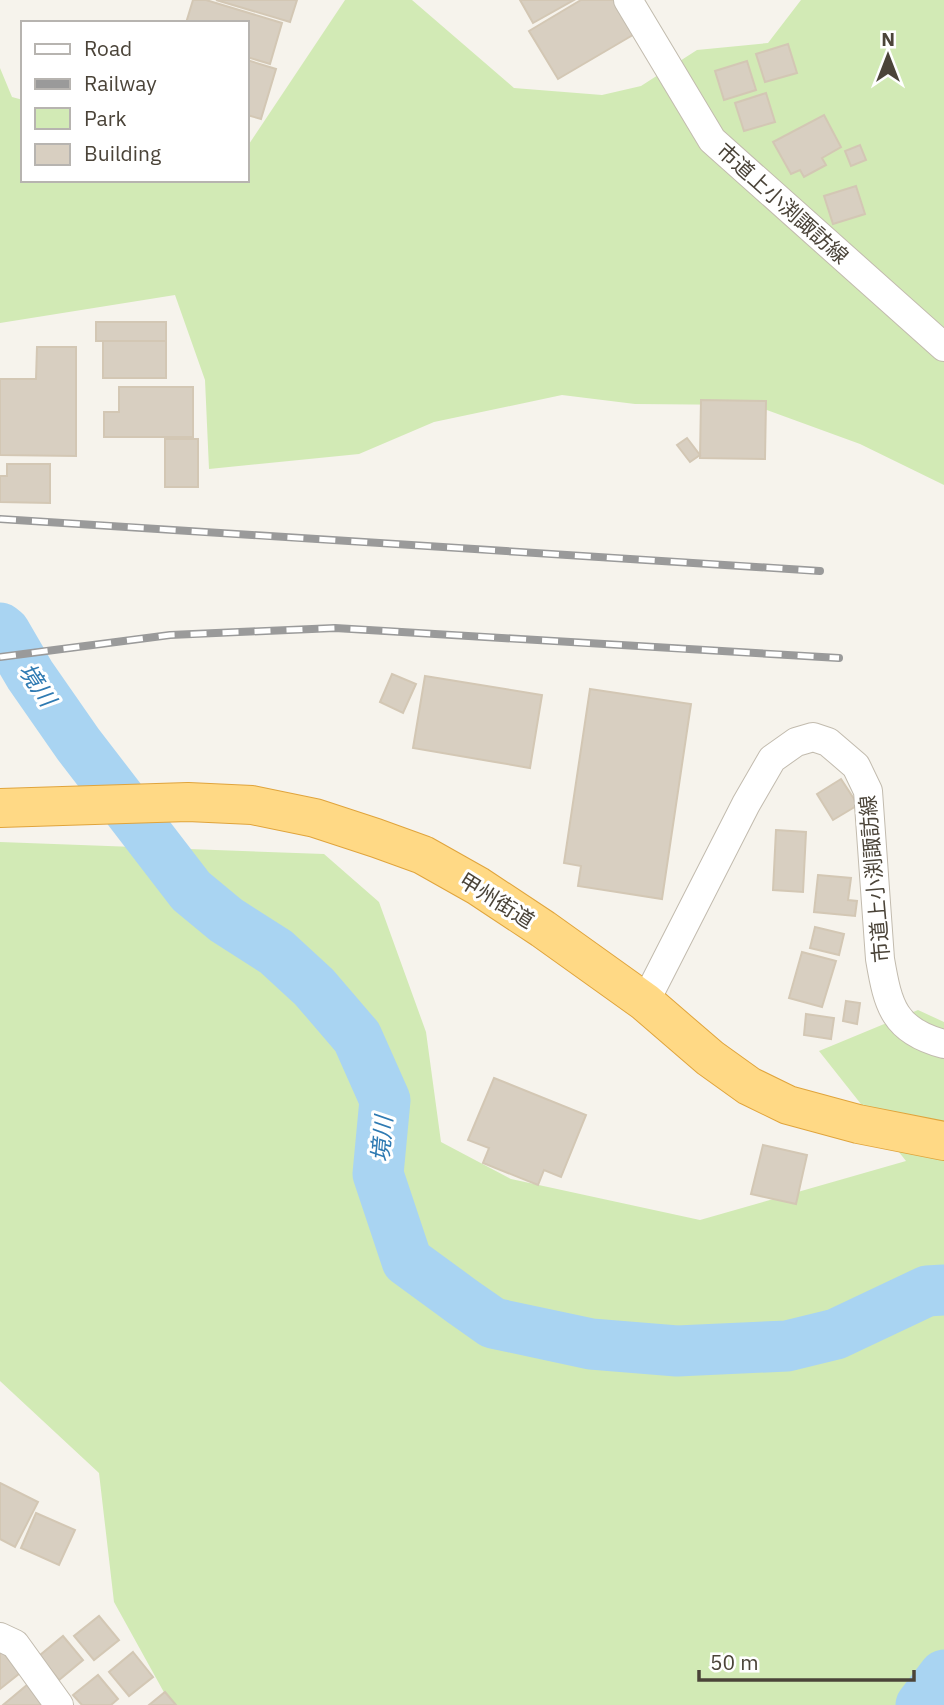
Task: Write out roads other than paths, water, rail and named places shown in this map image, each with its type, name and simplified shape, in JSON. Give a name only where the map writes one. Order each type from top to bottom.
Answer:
[{"type":"highway","name":"甲州街道","points":[[0,808],[78,803],[188,802],[252,805],[315,818],[423,855],[500,900],[645,1002],[710,1058],[740,1079],[788,1105],[858,1124],[944,1141]]},
{"type":"street","name":"市道上小渕諏訪線","points":[[628,0],[712,140],[944,347]]},
{"type":"street","name":"市道上小渕諏訪線","points":[[645,1002],[746,804],[772,759],[796,742],[813,737],[837,747],[856,766],[868,791],[880,959],[892,1007],[902,1024],[911,1031],[925,1039],[944,1044]]},
{"type":"street","points":[[0,1637],[15,1644],[60,1705]]},
{"type":"waterway","name":"境川","points":[[0,628],[78,744],[191,891],[226,920],[276,952],[314,987],[357,1037],[385,1100],[378,1174],[407,1261],[463,1302],[493,1323],[591,1344],[677,1351],[787,1346],[836,1334],[927,1291],[944,1290]]},
{"type":"waterway","name":"境川","points":[[921,1705],[944,1675]]},
{"type":"railway","points":[[0,519],[820,571]]},
{"type":"railway","points":[[0,657],[170,635],[335,628],[839,658]]}]
